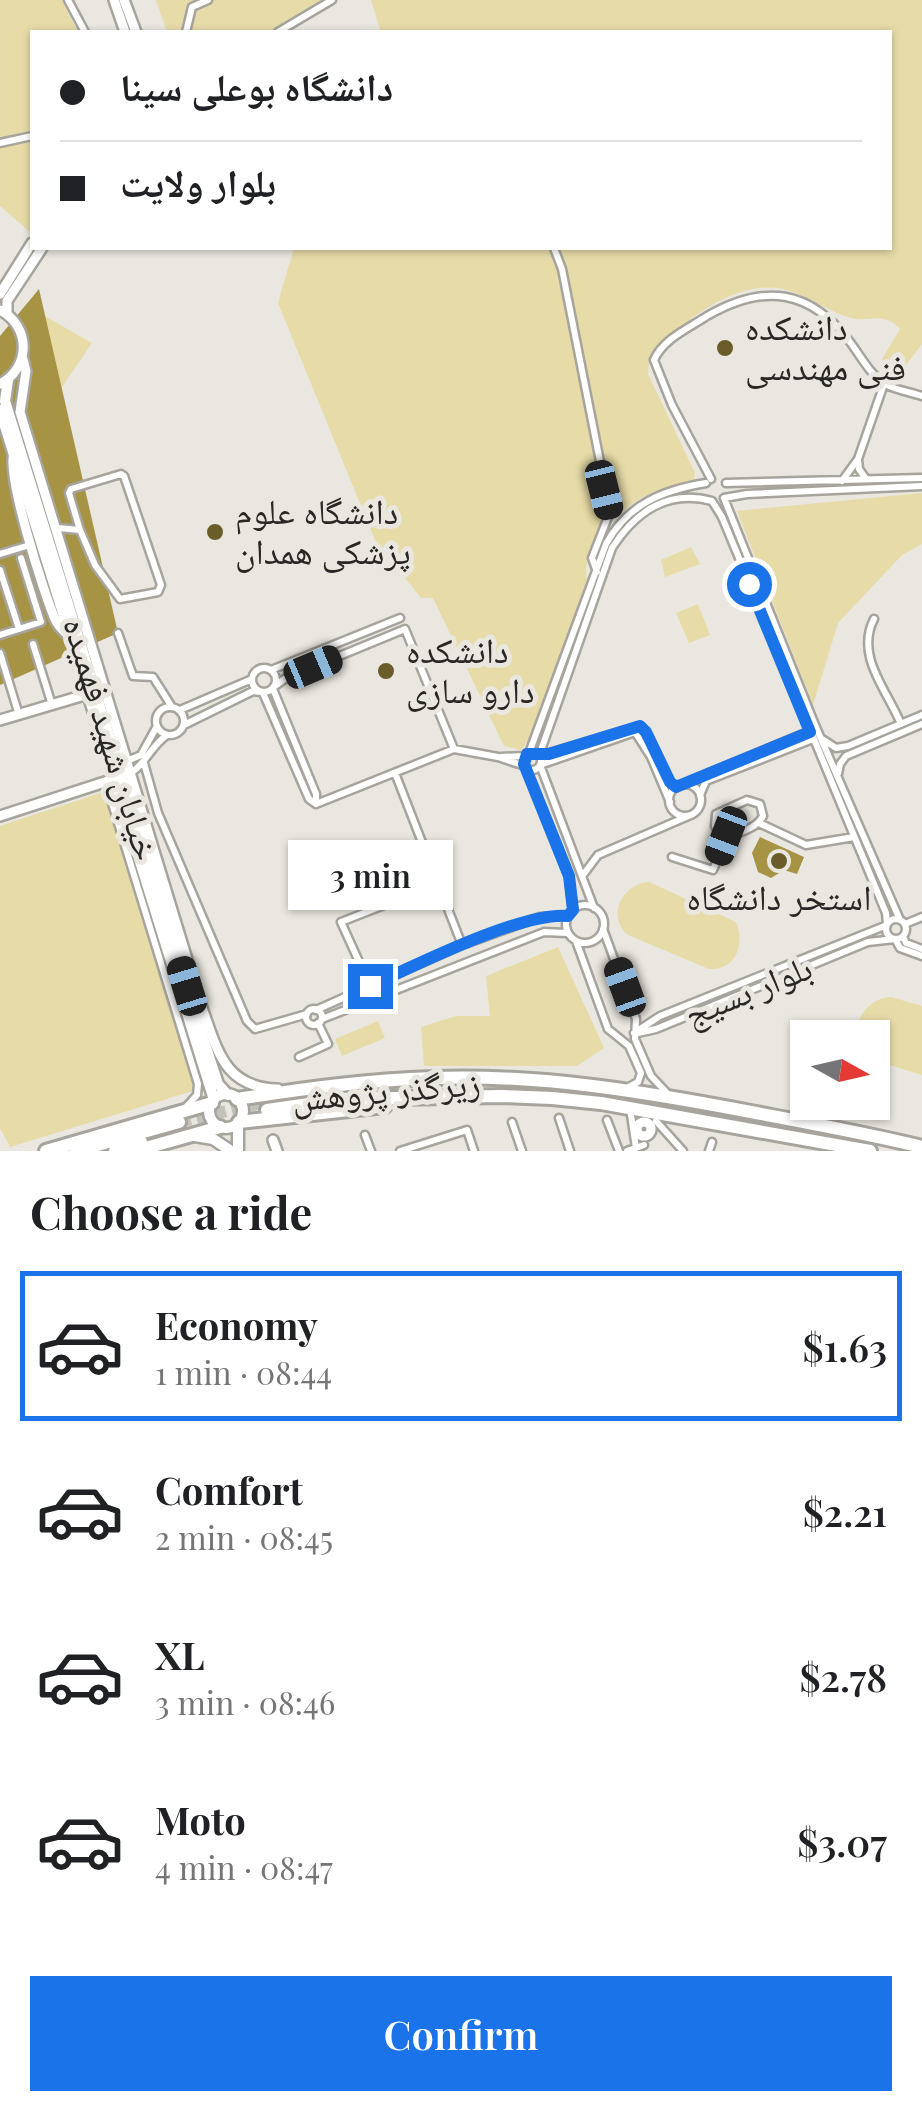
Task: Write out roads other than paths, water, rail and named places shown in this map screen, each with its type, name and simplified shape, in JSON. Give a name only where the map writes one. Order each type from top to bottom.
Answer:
[{"type":"highway","points":[[232,1097],[437,1077],[554,1082],[622,1090],[790,1120]]},
{"type":"highway","name":"زیرگذر پژوهش","points":[[263,1110],[342,1092],[507,1080]]},
{"type":"highway","points":[[284,1090],[249,1103],[248,1114],[263,1110],[364,1113],[501,1096],[552,1098],[633,1112],[653,1122],[788,1136],[870,1151]]},
{"type":"highway","name":"زیرگذر پژوهش","points":[[263,1110],[344,1099],[501,1096]]},
{"type":"highway","points":[[46,1151],[213,1101]]},
{"type":"highway","points":[[141,1149],[196,1124],[197,1114],[186,1108]]},
{"type":"highway","points":[[238,1123],[263,1110]]},
{"type":"highway","points":[[788,1136],[794,1133],[791,1120],[851,1129],[922,1147]]},
{"type":"highway","points":[[76,1151],[183,1128],[220,1127]]},
{"type":"highway","points":[[141,1149],[183,1128]]},
{"type":"highway","points":[[115,1151],[183,1128]]},
{"type":"main road","name":"خیابان شهید فهمیده","points":[[4,382],[5,400],[218,1084],[232,1097]]},
{"type":"main road","name":"خیابان شهید فهمیده","points":[[0,410],[86,694],[121,774],[213,1101]]},
{"type":"main road","points":[[201,1004],[204,1029]]},
{"type":"main road","points":[[232,1097],[242,1108],[234,1151],[210,1115],[213,1101],[232,1097]]},
{"type":"main road","points":[[220,1127],[230,1128],[238,1123]]},
{"type":"main road","points":[[183,1128],[234,1151]]},
{"type":"street","points":[[68,0],[85,30]]},
{"type":"street","points":[[114,0],[124,30]]},
{"type":"street","points":[[124,0],[135,30]]},
{"type":"street","points":[[186,30],[192,7],[208,0]]},
{"type":"street","points":[[281,30],[332,0]]},
{"type":"street","points":[[0,143],[30,136]]},
{"type":"street","points":[[0,294],[30,246]]},
{"type":"street","points":[[41,250],[4,311],[22,334],[26,371],[20,412],[58,528],[121,774],[201,1004],[204,1029],[226,1066],[246,1084],[284,1090]]},
{"type":"street","points":[[555,250],[562,269],[610,512],[592,558],[600,573]]},
{"type":"street","points":[[271,670],[276,676],[274,688],[308,800],[316,804],[454,749],[498,757],[534,770],[600,573],[606,544],[617,524],[632,509],[709,481],[672,405],[654,360],[657,352],[678,334],[722,308],[748,298],[776,295],[806,302],[832,318],[884,384],[922,396]]},
{"type":"street","points":[[4,382],[22,359]]},
{"type":"street","points":[[842,481],[858,459],[884,384]]},
{"type":"street","points":[[0,440],[13,451],[11,468],[54,619],[70,636]]},
{"type":"street","points":[[858,459],[859,469],[867,480]]},
{"type":"street","points":[[124,476],[161,585],[158,592],[126,600],[115,595],[95,565],[80,530],[69,493],[71,488],[124,476]]},
{"type":"street","points":[[726,483],[922,478]]},
{"type":"street","points":[[922,486],[724,498],[886,913],[887,934],[922,949]]},
{"type":"street","points":[[622,1090],[638,1082],[641,1073],[628,1042],[608,1028],[576,941],[568,932],[569,876],[524,766],[600,573],[618,539],[651,507],[692,496],[712,501],[722,517],[815,736],[838,776],[903,922],[900,948],[922,956]]},
{"type":"street","points":[[58,528],[80,530]]},
{"type":"street","points":[[0,554],[32,544]]},
{"type":"street","points":[[0,635],[41,622],[21,558]]},
{"type":"street","points":[[0,570],[18,629]]},
{"type":"street","points":[[186,1108],[197,1095],[198,1084],[111,800],[121,774],[141,755],[164,708],[175,709],[252,679],[259,668],[271,670],[400,618]]},
{"type":"street","points":[[874,618],[866,633],[870,662],[901,724]]},
{"type":"street","points":[[0,816],[144,764],[153,745],[167,734],[175,734],[182,725],[253,691],[274,688],[286,678],[405,630],[454,749]]},
{"type":"street","points":[[118,633],[133,676],[153,677],[182,725]]},
{"type":"street","points":[[33,644],[52,704]]},
{"type":"street","points":[[0,652],[19,714]]},
{"type":"street","points":[[252,679],[296,760]]},
{"type":"street","points":[[0,720],[86,694]]},
{"type":"street","points":[[815,736],[836,748],[848,746],[922,715]]},
{"type":"street","points":[[838,776],[846,756],[922,724]]},
{"type":"street","points":[[157,726],[167,734]]},
{"type":"street","points":[[539,760],[640,726],[670,782],[694,786],[700,795]]},
{"type":"street","points":[[539,760],[635,732],[678,814],[693,814]]},
{"type":"street","points":[[670,802],[680,786],[815,736]]},
{"type":"street","points":[[583,875],[598,856],[693,814],[700,806],[706,781],[815,736]]},
{"type":"street","points":[[498,757],[527,754],[539,760],[594,908],[603,918],[603,929],[636,1016],[634,1033],[654,1082],[666,1093],[682,1099]]},
{"type":"street","points":[[144,764],[158,813],[248,1021],[255,1029],[307,1014],[464,944],[586,905],[594,908]]},
{"type":"street","points":[[395,772],[438,884],[474,960]]},
{"type":"street","points":[[700,806],[716,814],[752,800],[763,809],[759,823]]},
{"type":"street","points":[[716,814],[716,830],[726,836]]},
{"type":"street","points":[[672,857],[713,870],[726,836],[759,823],[806,845],[854,838]]},
{"type":"street","points":[[574,852],[598,856]]},
{"type":"street","points":[[370,986],[342,922],[438,884]]},
{"type":"street","name":"بلوار بسیج","points":[[634,1033],[660,1016],[894,919],[903,922],[922,916]]},
{"type":"street","points":[[576,941],[590,943],[603,929]]},
{"type":"street","points":[[307,1014],[310,1023],[320,1021],[544,932],[568,932]]},
{"type":"street","name":"بلوار بسیج","points":[[634,1033],[656,1028],[868,942],[899,938]]},
{"type":"street","points":[[387,978],[393,993]]},
{"type":"street","points":[[298,1057],[328,1044],[316,1010]]},
{"type":"street","points":[[633,1112],[653,1122],[683,1151]]},
{"type":"street","points":[[633,1112],[642,1145]]},
{"type":"street","points":[[300,1114],[342,1114],[345,1120]]},
{"type":"street","points":[[559,1118],[570,1151]]},
{"type":"street","points":[[607,1120],[618,1151]]},
{"type":"street","points":[[512,1122],[522,1151]]},
{"type":"street","points":[[642,1145],[638,1129],[653,1122]]},
{"type":"street","points":[[400,1151],[467,1130],[474,1151]]},
{"type":"street","points":[[365,1135],[371,1151]]},
{"type":"street","points":[[274,1140],[277,1151]]},
{"type":"street","points":[[433,1140],[438,1151]]},
{"type":"street","points":[[709,1151],[712,1142]]},
{"type":"street","points":[[627,1151],[642,1145]]},
{"type":"tunnel","points":[[179,1122],[266,1102]]},
{"type":"place","name":"دانشکده فنی مهندسی","points":[[725,348]]},
{"type":"place","name":"دانشگاه علوم پزشکی همدان","points":[[215,532]]},
{"type":"place","name":"دانشکده دارو سازی","points":[[386,671]]},
{"type":"place","name":"استخر دانشگاه","points":[[779,861]]}]
